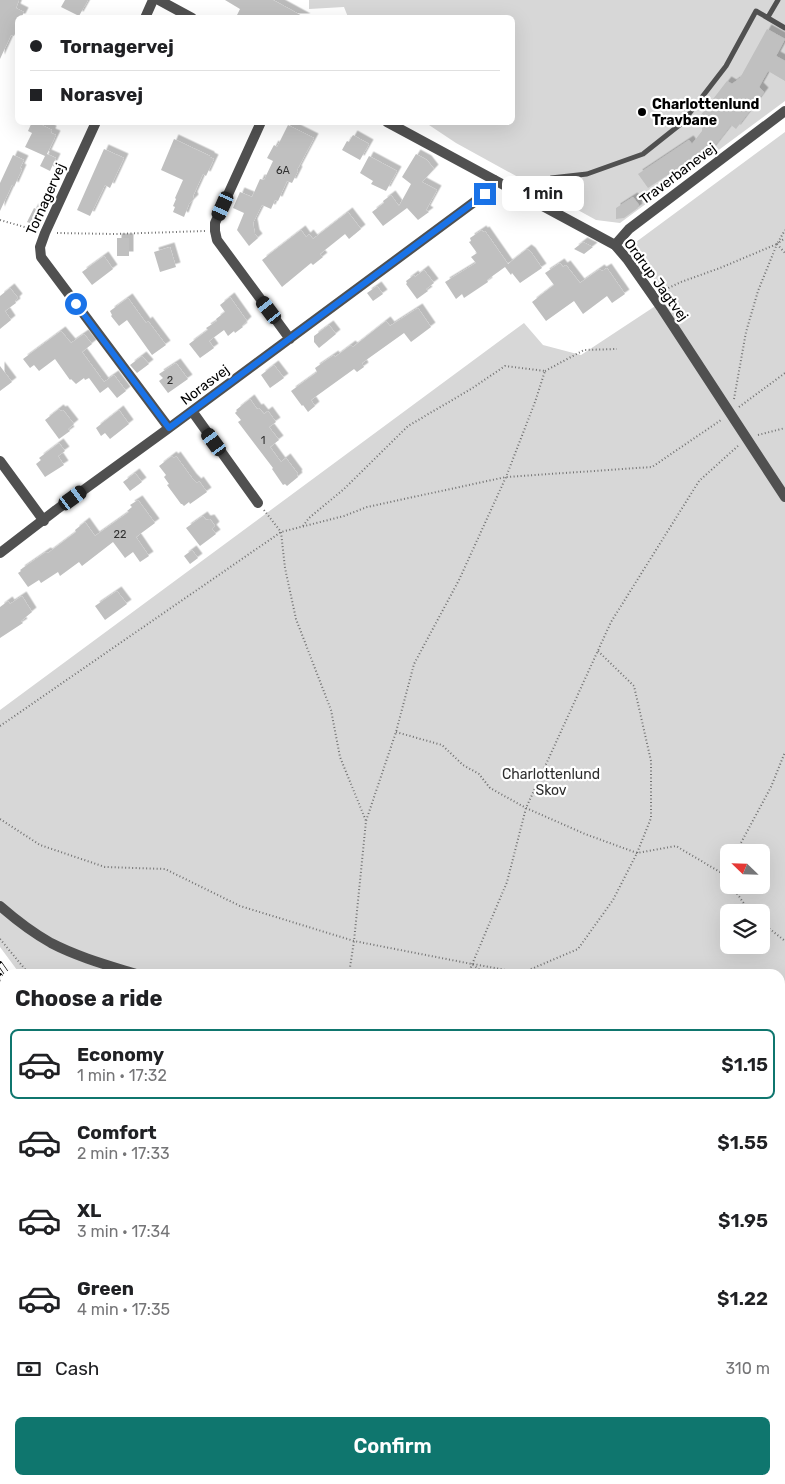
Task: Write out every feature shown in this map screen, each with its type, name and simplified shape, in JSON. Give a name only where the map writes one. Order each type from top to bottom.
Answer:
[{"type":"street","points":[[146,15],[153,0]]},
{"type":"street","points":[[159,0],[186,15]]},
{"type":"street","name":"Traverbanevej","points":[[615,244],[629,229],[785,111]]},
{"type":"street","name":"Tornagervej","points":[[95,125],[45,233],[40,246],[41,257],[169,428]]},
{"type":"street","points":[[260,125],[215,223],[214,231],[217,240],[290,339]]},
{"type":"street","name":"Ordrup Jagtvej","points":[[393,125],[615,244],[652,296],[785,497]]},
{"type":"street","name":"Norasvej","points":[[0,553],[485,194],[494,180]]},
{"type":"street","points":[[192,411],[258,503]]},
{"type":"street","points":[[0,461],[44,521]]},
{"type":"street","points":[[0,906],[21,923],[51,942],[84,958],[120,969]]},
{"type":"lane","points":[[768,17],[778,0]]},
{"type":"lane","points":[[551,178],[587,174],[642,154],[682,123],[726,66],[756,11],[785,28]]},
{"type":"path","points":[[0,220],[45,233],[114,234],[214,231]]},
{"type":"path","points":[[730,413],[735,396],[746,332],[758,291],[777,244],[785,230]]},
{"type":"path","points":[[652,296],[681,282],[777,244],[785,238]]},
{"type":"path","points":[[777,244],[785,253]]},
{"type":"path","points":[[303,526],[309,518],[344,490],[408,426],[505,366],[545,371],[584,350],[616,349]]},
{"type":"path","points":[[349,969],[354,941],[366,820],[396,732],[414,664],[459,580],[506,477],[545,371]]},
{"type":"path","points":[[0,726],[280,532],[344,516],[367,507],[506,477],[652,467],[785,373]]},
{"type":"path","points":[[470,969],[507,882],[526,808],[611,622],[699,481],[747,438],[785,428]]},
{"type":"path","points":[[258,503],[280,532],[285,568],[296,619],[331,710],[340,757],[366,820]]},
{"type":"path","points":[[531,969],[578,949],[613,900],[637,853],[651,818],[651,761],[634,686],[598,651]]},
{"type":"path","points":[[396,732],[442,746],[463,765],[480,774],[490,788],[526,808],[585,834],[637,853],[676,846],[720,873]]},
{"type":"path","points":[[740,844],[770,787],[785,752]]},
{"type":"path","points":[[0,819],[40,845],[105,867],[165,869],[240,906],[354,941],[500,969]]},
{"type":"path","points":[[770,929],[785,941]]},
{"type":"path","points":[[0,939],[25,969]]},
{"type":"path","points":[[472,964],[478,969]]},
{"type":"green space","name":"Charlottenlund Travbane","points":[[309,0],[785,0],[785,101],[620,223],[596,220],[456,143],[429,125],[515,125],[515,15],[347,15],[344,7],[309,9]]},
{"type":"green space","name":"Charlottenlund Skov","points":[[785,132],[785,969],[16,969],[0,947],[0,710],[524,323],[543,345],[581,355],[666,299],[639,256],[636,242]]},
{"type":"building","points":[[0,0],[19,0],[16,8],[24,12],[22,15],[15,15],[15,34],[14,36],[11,35],[0,59]]},
{"type":"building","points":[[65,0],[88,0],[80,15],[61,7]]},
{"type":"building","points":[[225,0],[273,0],[300,15],[237,15],[240,9]]},
{"type":"building","points":[[767,29],[785,39],[776,56],[785,61],[785,81],[768,71],[759,87],[764,92],[736,129],[731,125],[709,153],[706,150],[700,158],[698,155],[648,188],[638,174],[689,140],[692,144],[702,131],[703,118],[700,116],[727,81],[732,84],[740,78]]},
{"type":"building","points":[[31,125],[42,125],[52,130],[51,133],[56,135],[47,154],[56,158],[50,171],[40,166],[45,156],[25,147],[32,133],[28,131]]},
{"type":"building","points":[[288,125],[314,138],[292,183],[287,181],[278,201],[275,200],[271,209],[262,205],[253,223],[255,234],[258,238],[249,246],[237,230],[244,213],[233,208],[240,192],[252,197],[260,179],[264,180],[273,161],[267,158],[274,145],[277,147]]},
{"type":"building","points":[[353,135],[369,144],[360,160],[342,150]]},
{"type":"building","points":[[174,139],[214,159],[206,176],[203,174],[193,196],[194,199],[189,204],[184,217],[173,212],[175,198],[183,180],[161,170]]},
{"type":"building","points":[[104,149],[124,158],[110,188],[105,185],[90,216],[77,210]]},
{"type":"building","points":[[416,154],[427,160],[434,169],[422,182],[437,190],[426,210],[429,212],[418,220],[407,208],[383,226],[372,212],[391,195],[399,206],[411,184],[402,177]]},
{"type":"building","points":[[13,155],[24,160],[20,168],[22,169],[0,211],[0,183]]},
{"type":"building","points":[[369,156],[397,171],[386,191],[371,184],[373,181],[360,173]]},
{"type":"building","points":[[633,197],[639,205],[637,206],[638,208],[624,218],[616,219],[616,208]]},
{"type":"building","points":[[34,208],[41,212],[36,226],[27,222]]},
{"type":"building","points":[[348,212],[361,229],[349,239],[345,234],[320,254],[323,257],[313,265],[311,263],[282,287],[262,260],[301,230],[306,237],[309,234],[313,239]]},
{"type":"building","points":[[482,230],[483,232],[485,231],[508,264],[527,249],[542,268],[520,283],[505,267],[487,280],[488,282],[464,298],[462,294],[456,299],[445,282],[476,263],[471,257],[477,253],[469,242],[471,241],[470,238]]},
{"type":"building","points":[[117,238],[129,238],[129,256],[117,256]]},
{"type":"building","points":[[583,242],[593,247],[584,254],[574,249]]},
{"type":"building","points":[[170,247],[176,267],[160,272],[154,252]]},
{"type":"building","points":[[104,256],[113,269],[92,285],[82,272]]},
{"type":"building","points":[[560,263],[563,267],[566,265],[580,283],[600,269],[602,271],[607,268],[625,294],[612,303],[607,296],[583,314],[574,301],[546,321],[532,302],[554,285],[545,273]]},
{"type":"building","points":[[424,270],[434,283],[426,289],[428,291],[417,299],[406,284],[406,281]]},
{"type":"building","points":[[377,286],[383,294],[373,301],[367,293]]},
{"type":"building","points":[[10,288],[18,298],[15,301],[16,303],[5,311],[11,320],[0,329],[0,296]]},
{"type":"building","points":[[230,297],[247,321],[235,333],[234,331],[228,336],[224,330],[209,341],[214,348],[200,358],[189,344],[208,330],[206,328],[217,321],[216,319],[225,312],[220,305]]},
{"type":"building","points":[[128,298],[146,323],[148,321],[166,345],[152,355],[127,320],[119,326],[111,316],[110,311]]},
{"type":"building","points":[[418,308],[431,327],[411,342],[404,333],[362,363],[364,367],[357,372],[354,369],[311,400],[315,406],[308,412],[302,406],[291,391],[316,373],[315,368],[351,345],[353,347],[386,321],[390,326]]},
{"type":"building","points":[[329,325],[336,334],[319,348],[314,342],[314,336]]},
{"type":"building","points":[[61,331],[71,343],[84,334],[92,344],[82,352],[104,382],[114,375],[126,391],[117,398],[108,387],[100,393],[89,378],[85,380],[84,378],[76,384],[70,380],[55,359],[39,371],[34,365],[30,368],[23,359]]},
{"type":"building","points":[[142,356],[149,364],[137,373],[130,365]]},
{"type":"building","points":[[176,363],[188,379],[168,393],[159,381],[163,378],[159,374]]},
{"type":"building","points":[[274,365],[284,378],[270,388],[261,375]]},
{"type":"building","points":[[0,366],[12,382],[0,391]]},
{"type":"building","points":[[250,399],[257,409],[259,408],[264,414],[268,411],[276,422],[269,427],[279,440],[270,447],[281,462],[286,458],[298,474],[298,477],[287,486],[283,485],[273,468],[238,422],[241,420],[235,413],[236,410]]},
{"type":"building","points":[[59,409],[63,410],[74,424],[68,429],[70,431],[59,439],[45,420]]},
{"type":"building","points":[[119,410],[129,424],[110,439],[105,433],[101,436],[96,428]]},
{"type":"building","points":[[59,443],[65,451],[58,456],[64,465],[45,477],[36,464],[41,460],[39,458]]},
{"type":"building","points":[[172,456],[174,458],[176,456],[192,478],[197,483],[199,481],[207,492],[184,506],[167,485],[169,484],[164,477],[166,475],[159,466]]},
{"type":"building","points":[[135,473],[142,482],[130,491],[123,482]]},
{"type":"building","points":[[138,500],[155,523],[136,537],[149,556],[140,562],[133,552],[125,558],[113,542],[82,566],[79,562],[60,576],[58,572],[41,583],[39,580],[28,587],[18,573],[76,532],[75,530],[85,522],[95,536],[129,512],[127,511],[132,507],[130,505]]},
{"type":"building","points":[[203,516],[206,520],[210,519],[215,526],[212,529],[216,534],[200,546],[186,528]]},
{"type":"building","points":[[192,550],[198,558],[190,564],[184,556]]},
{"type":"building","points":[[117,591],[127,604],[105,620],[95,606]]},
{"type":"building","points":[[22,596],[32,612],[21,621],[23,623],[0,638],[0,607],[8,601],[10,604]]},
{"type":"railway","points":[[0,964],[4,969]]},
{"type":"place","name":"Charlottenlund Travbane","points":[[642,112]]},
{"type":"route","points":[[76,304],[169,428],[485,194]]}]
